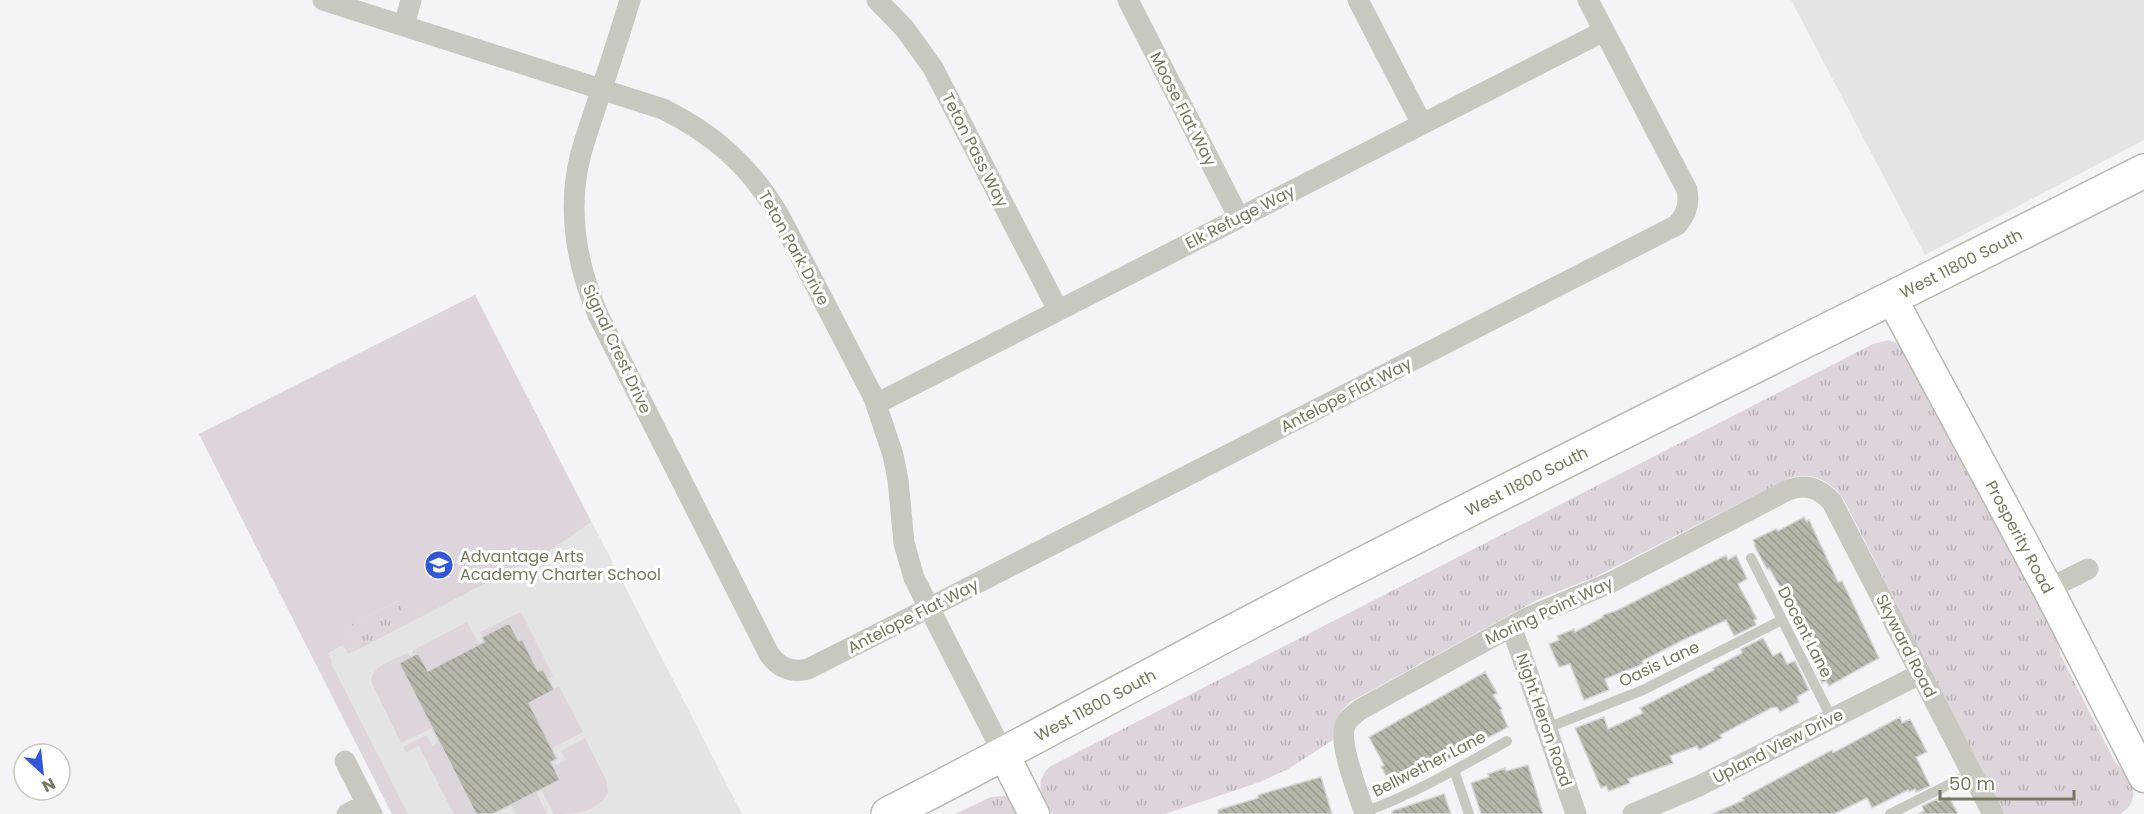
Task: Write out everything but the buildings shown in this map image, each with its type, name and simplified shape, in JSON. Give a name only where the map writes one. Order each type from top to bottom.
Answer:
[{"type":"main road","name":"West 11800 South","points":[[901,807],[1004,755],[1317,588],[2144,171]]},
{"type":"street","name":"Teton Park Drive","points":[[323,0],[663,109],[724,147],[748,171],[769,198],[780,217],[876,404],[893,455],[898,480],[904,543],[909,562],[928,609],[1004,755]]},
{"type":"street","points":[[404,26],[411,0]]},
{"type":"street","name":"Signal Crest Drive","points":[[630,0],[580,157],[575,188],[576,241],[584,280],[599,317],[769,654],[774,661],[787,669]]},
{"type":"street","name":"Teton Pass Way","points":[[878,0],[905,29],[933,68],[1058,310]]},
{"type":"street","name":"Moose Flat Way","points":[[1128,0],[1239,218]]},
{"type":"street","points":[[1358,0],[1422,124]]},
{"type":"street","name":"Antelope Flat Way","points":[[787,669],[801,671],[808,669],[1677,225],[1688,205],[1687,190],[1588,0]]},
{"type":"street","name":"Elk Refuge Way","points":[[876,404],[1604,31]]},
{"type":"street","name":"Prosperity Road","points":[[1892,299],[2048,589],[2144,777]]},
{"type":"street","name":"Moring Point Way","points":[[1365,813],[1346,756],[1345,726],[1351,716],[1527,618],[1610,583],[1786,491],[1811,486]]},
{"type":"street","name":"Skyward Road","points":[[1811,486],[1819,489],[1832,502],[1993,814]]},
{"type":"street","points":[[2048,589],[2088,569]]},
{"type":"street","name":"Night Heron Road","points":[[1511,627],[1576,814]]},
{"type":"street","name":"Upland View Drive","points":[[1633,814],[1699,786],[1920,674]]},
{"type":"street","points":[[1004,755],[1034,814]]},
{"type":"street","points":[[345,761],[369,809],[347,814]]},
{"type":"lane","name":"Docent Lane","points":[[1751,558],[1832,719]]},
{"type":"lane","name":"Oasis Lane","points":[[1547,728],[1643,690],[1782,620]]},
{"type":"lane","name":"Bellwether Lane","points":[[1365,813],[1383,806],[1507,741]]},
{"type":"lane","points":[[1454,770],[1469,814]]},
{"type":"lane","points":[[1890,814],[1972,773]]},
{"type":"shaded area","points":[[1791,0],[2144,0],[2144,140],[1925,255]]},
{"type":"shaded area","name":"Advantage Arts Academy Charter School","points":[[475,295],[742,814],[392,814],[199,434]]},
{"type":"green space","points":[[475,295],[591,522],[555,547],[409,623],[397,601],[347,627],[359,649],[348,654],[343,645],[328,653],[408,814],[392,814],[199,434]]},
{"type":"green space","points":[[1889,340],[1901,345],[1977,478],[2058,642],[2060,654],[2115,762],[2130,782],[2132,802],[2120,814],[2003,814],[1845,502],[1827,483],[1820,479],[1803,476],[1785,480],[1597,576],[1537,600],[1352,701],[1337,718],[1333,740],[1288,769],[1260,782],[1165,814],[1052,814],[1041,789],[1042,777],[1051,766],[1873,344]]},
{"type":"green space","points":[[398,601],[409,623],[359,649],[347,627]]},
{"type":"green space","points":[[521,612],[553,676],[548,679],[543,669],[538,671],[522,640],[519,641],[509,623],[482,637],[480,632]]},
{"type":"green space","points":[[467,622],[479,644],[428,671],[419,653],[414,655],[412,651]]},
{"type":"green space","points":[[408,653],[410,657],[399,663],[432,728],[401,743],[371,681],[380,667]]},
{"type":"green space","points":[[559,686],[583,732],[552,748],[529,703]]},
{"type":"green space","points":[[427,735],[432,746],[439,742],[476,814],[454,814],[419,746],[406,752],[403,747]]},
{"type":"green space","points":[[585,738],[607,782],[608,793],[598,805],[584,811],[554,814],[541,789],[553,766],[566,760],[561,751]]},
{"type":"green space","points":[[536,792],[547,814],[516,814],[511,805]]},
{"type":"green space","points":[[1007,796],[1021,814],[955,814],[991,797]]},
{"type":"place","name":"Advantage Arts Academy Charter School","points":[[439,565]]}]
